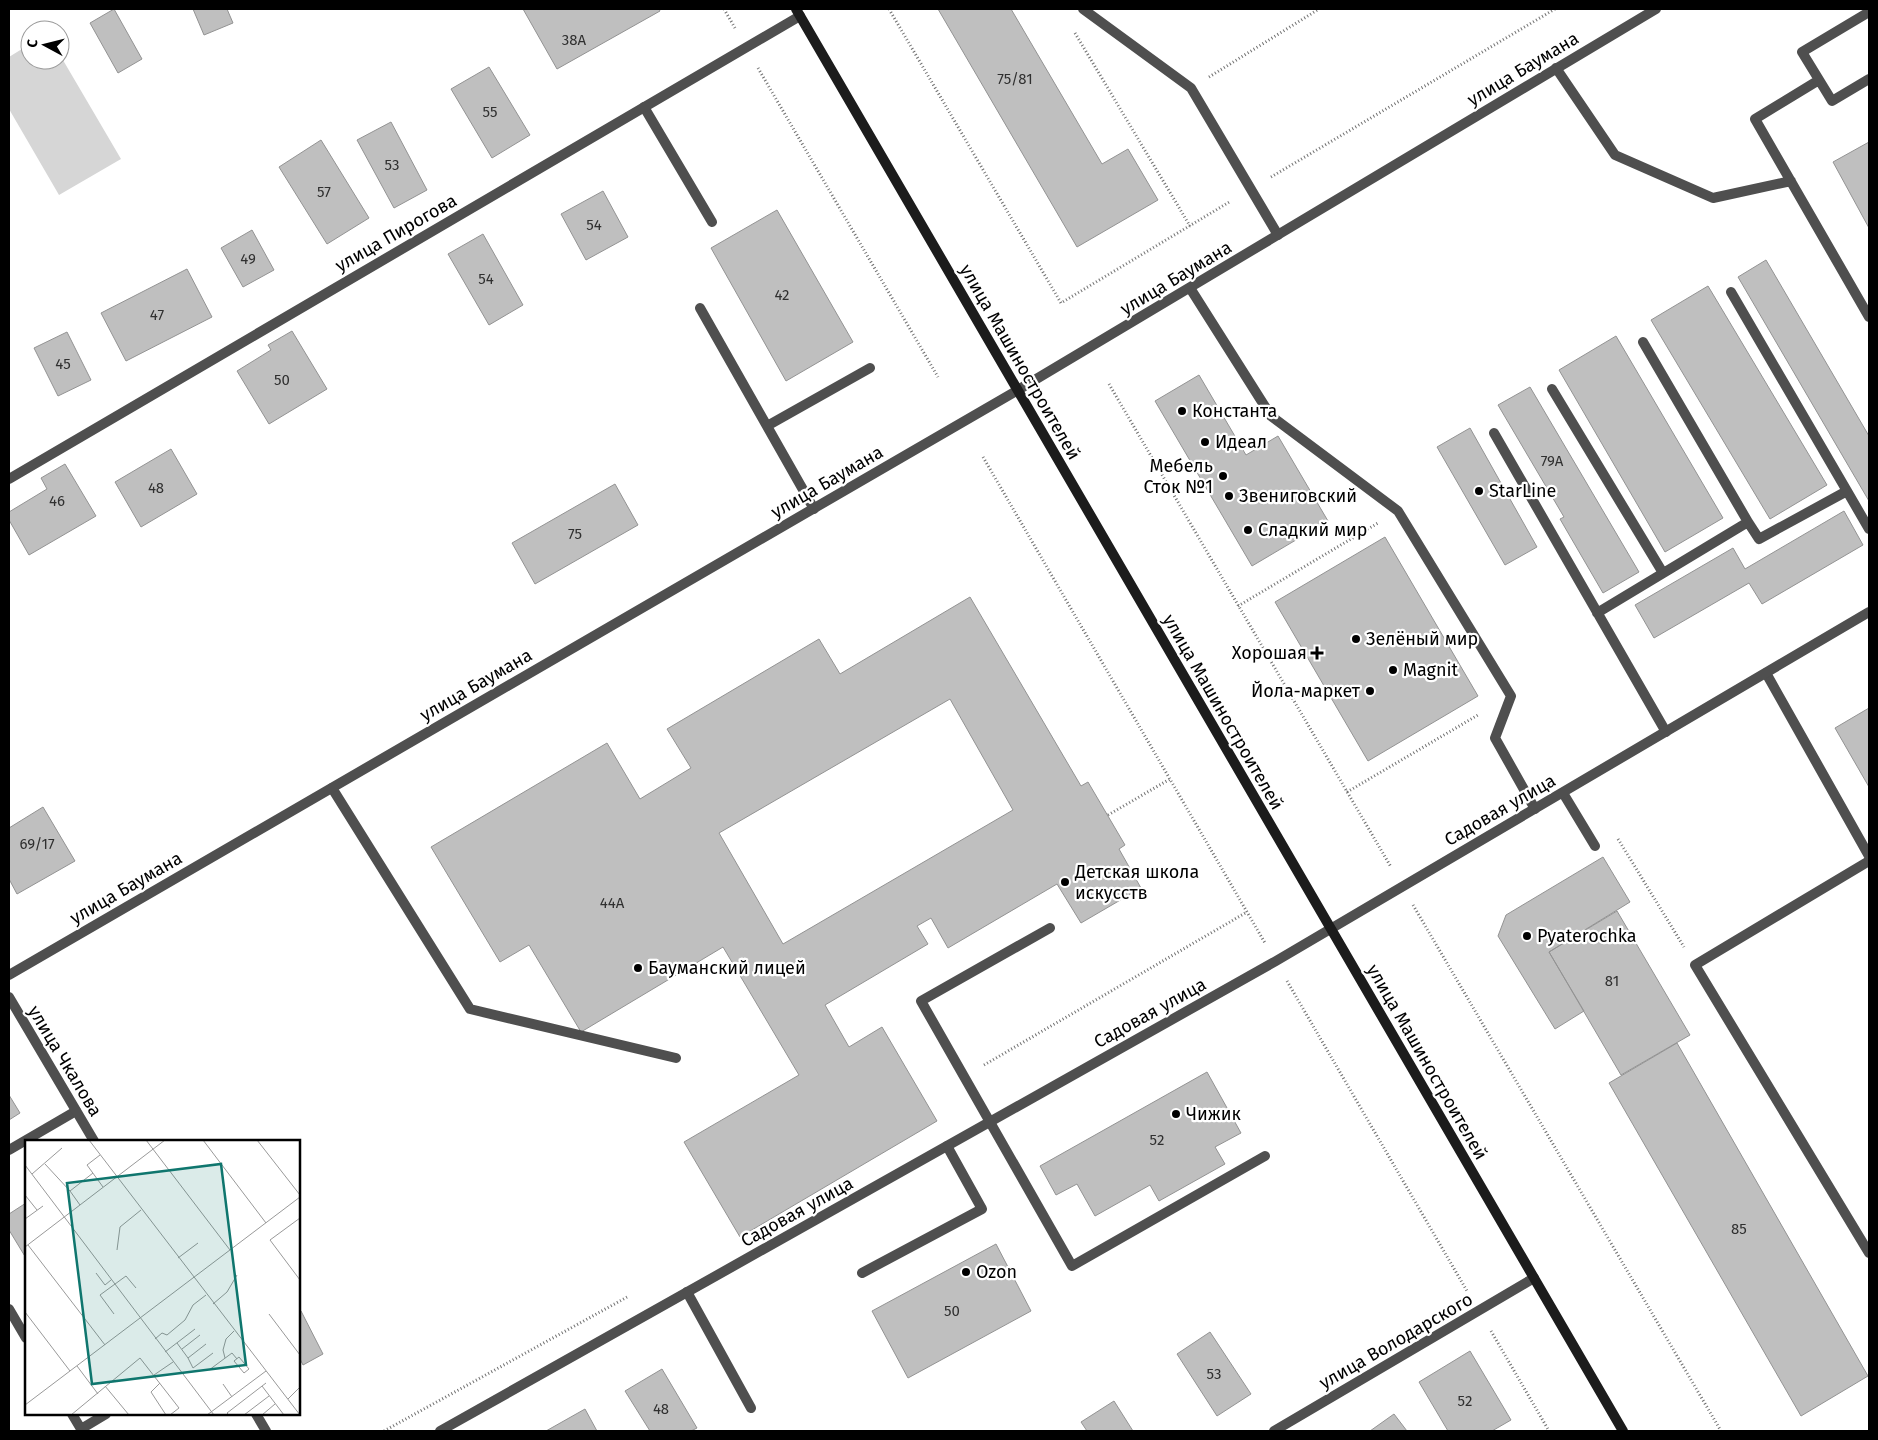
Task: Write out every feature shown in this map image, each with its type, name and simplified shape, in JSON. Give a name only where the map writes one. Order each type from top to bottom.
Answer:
[{"type":"main road","name":"улица Машиностроителей","points":[[798,12],[1623,1431]]},
{"type":"street","points":[[1083,9],[1191,88],[1278,235]]},
{"type":"street","name":"улица Баумана","points":[[9,975],[1018,390],[1656,9]]},
{"type":"street","name":"улица Пирогова","points":[[9,479],[747,48],[798,12]]},
{"type":"street","points":[[1869,12],[1802,52],[1832,101],[1869,78]]},
{"type":"street","points":[[1556,68],[1615,155],[1714,198],[1790,181]]},
{"type":"street","points":[[1819,80],[1755,119],[1869,317]]},
{"type":"street","points":[[644,107],[712,222]]},
{"type":"street","points":[[1190,288],[1271,416],[1398,511],[1511,696],[1495,738],[1535,809]]},
{"type":"street","points":[[1731,292],[1869,530]]},
{"type":"street","points":[[700,308],[814,509]]},
{"type":"street","points":[[1642,342],[1759,539],[1847,491]]},
{"type":"street","points":[[767,426],[870,368]]},
{"type":"street","points":[[1552,389],[1663,573]]},
{"type":"street","points":[[1494,433],[1666,732]]},
{"type":"street","points":[[1597,613],[1748,522]]},
{"type":"street","name":"Садовая улица","points":[[440,1431],[1331,929],[1869,612]]},
{"type":"street","points":[[1766,673],[1869,856]]},
{"type":"street","points":[[332,788],[470,1010],[676,1058]]},
{"type":"street","points":[[1562,793],[1596,846]]},
{"type":"street","points":[[1869,861],[1695,965],[1869,1253]]},
{"type":"street","points":[[1050,928],[921,1001],[1072,1266],[1265,1156]]},
{"type":"street","name":"улица Чкалова","points":[[9,997],[93,1140]]},
{"type":"street","points":[[26,1140],[76,1111]]},
{"type":"street","points":[[9,1150],[25,1141]]},
{"type":"street","points":[[862,1274],[982,1209],[948,1146]]},
{"type":"street","name":"улица Володарского","points":[[1274,1431],[1534,1278]]},
{"type":"street","points":[[687,1292],[752,1408]]},
{"type":"street","points":[[9,1309],[25,1336]]},
{"type":"street","points":[[72,1415],[80,1430],[104,1415]]},
{"type":"street","points":[[257,1415],[266,1431]]},
{"type":"path","points":[[724,9],[938,377]]},
{"type":"path","points":[[889,9],[1061,303],[1555,9]]},
{"type":"path","points":[[1191,88],[1319,9]]},
{"type":"path","points":[[1071,26],[1190,226]]},
{"type":"path","points":[[1238,606],[1398,511]]},
{"type":"path","points":[[1347,792],[1511,696]]},
{"type":"path","points":[[1108,815],[1170,779]]},
{"type":"path","points":[[1613,831],[1695,965]]},
{"type":"path","points":[[976,1069],[1247,912]]},
{"type":"path","points":[[384,1431],[634,1294]]},
{"type":"shaded area","points":[[20,50],[20,70],[69,70],[121,159],[59,195],[9,109],[9,57]]},
{"type":"building","points":[[114,9],[142,59],[118,73],[90,23]]},
{"type":"building","points":[[193,9],[227,9],[233,23],[204,35]]},
{"type":"building","points":[[523,9],[659,9],[660,11],[557,69]]},
{"type":"building","points":[[938,9],[1011,9],[1102,164],[1128,149],[1158,200],[1077,247]]},
{"type":"building","points":[[489,67],[530,135],[492,158],[451,89]]},
{"type":"building","points":[[391,122],[427,190],[394,208],[357,140]]},
{"type":"building","points":[[321,140],[369,218],[327,244],[279,167]]},
{"type":"building","points":[[1869,142],[1869,228],[1833,162]]},
{"type":"building","points":[[603,191],[628,237],[586,260],[561,214]]},
{"type":"building","points":[[777,210],[853,342],[786,381],[711,248]]},
{"type":"building","points":[[252,230],[274,270],[243,287],[221,248]]},
{"type":"building","points":[[483,234],[523,305],[489,325],[448,254]]},
{"type":"building","points":[[1766,260],[1869,436],[1869,501],[1738,277]]},
{"type":"building","points":[[187,269],[212,317],[126,361],[101,313]]},
{"type":"building","points":[[1708,286],[1827,485],[1770,519],[1651,320]]},
{"type":"building","points":[[292,331],[327,389],[269,424],[237,371],[271,350],[268,345]]},
{"type":"building","points":[[67,332],[91,380],[58,396],[34,348]]},
{"type":"building","points":[[1616,336],[1723,518],[1665,552],[1559,370]]},
{"type":"building","points":[[1199,375],[1246,455],[1278,436],[1328,521],[1252,566],[1155,401]]},
{"type":"building","points":[[1530,387],[1639,572],[1603,593],[1560,519],[1564,517],[1498,405]]},
{"type":"building","points":[[1470,428],[1537,547],[1505,565],[1437,447]]},
{"type":"building","points":[[171,449],[197,494],[141,527],[115,482]]},
{"type":"building","points":[[65,464],[96,516],[29,555],[9,520],[9,512],[47,489],[41,478]]},
{"type":"building","points":[[615,484],[638,525],[535,584],[512,543]]},
{"type":"building","points":[[1844,511],[1863,545],[1762,604],[1749,583],[1654,638],[1635,605],[1733,548],[1745,569]]},
{"type":"building","points":[[1385,537],[1478,696],[1368,761],[1275,602]]},
{"type":"building","points":[[970,597],[1081,786],[1088,782],[1125,845],[1119,849],[1141,888],[1081,923],[1057,884],[948,948],[931,918],[917,926],[928,944],[825,1005],[849,1047],[882,1027],[937,1121],[740,1237],[684,1142],[799,1075],[723,947],[581,1032],[529,945],[500,962],[431,847],[607,743],[640,799],[691,768],[667,729],[819,639],[840,674]],"holes":[[[950,699],[1013,810],[783,944],[719,833]]]},
{"type":"building","points":[[1869,708],[1869,787],[1835,728]]},
{"type":"building","points":[[43,807],[75,861],[17,894],[9,879],[9,828]]},
{"type":"building","points":[[1603,857],[1630,902],[1549,952],[1584,1011],[1555,1029],[1498,936],[1506,915]]},
{"type":"building","points":[[1617,911],[1690,1035],[1621,1075],[1549,952]]},
{"type":"building","points":[[1677,1043],[1868,1376],[1801,1416],[1609,1083]]},
{"type":"building","points":[[1207,1072],[1241,1133],[1215,1147],[1225,1164],[1159,1201],[1150,1185],[1095,1216],[1077,1184],[1056,1195],[1040,1166]]},
{"type":"building","points":[[9,1095],[20,1113],[9,1120]]},
{"type":"building","points":[[25,1204],[25,1256],[9,1230],[9,1214]]},
{"type":"building","points":[[996,1244],[1031,1311],[908,1378],[872,1311]]},
{"type":"building","points":[[300,1312],[323,1354],[303,1365],[300,1359]]},
{"type":"building","points":[[1210,1332],[1251,1394],[1217,1416],[1177,1354]]},
{"type":"building","points":[[1470,1351],[1511,1420],[1492,1431],[1448,1431],[1419,1382]]},
{"type":"building","points":[[662,1369],[697,1428],[691,1431],[650,1431],[625,1391]]},
{"type":"building","points":[[1114,1401],[1133,1431],[1087,1431],[1081,1422]]},
{"type":"building","points":[[585,1409],[597,1431],[546,1431]]},
{"type":"building","points":[[1394,1414],[1407,1431],[1370,1431]]},
{"type":"place","name":"Константа","points":[[1182,411]]},
{"type":"place","name":"Идеал","points":[[1205,442]]},
{"type":"place","name":"Мебель Сток №1","points":[[1223,476]]},
{"type":"place","name":"StarLine","points":[[1479,491]]},
{"type":"place","name":"Звениговский","points":[[1229,496]]},
{"type":"place","name":"Сладкий мир","points":[[1248,530]]},
{"type":"place","name":"Зелёный мир","points":[[1356,639]]},
{"type":"place","name":"Хорошая","points":[[1317,653]]},
{"type":"place","name":"Magnit","points":[[1393,670]]},
{"type":"place","name":"Йола-маркет","points":[[1370,691]]},
{"type":"place","name":"Детская школа искусств","points":[[1065,882]]},
{"type":"place","name":"Pyaterochka","points":[[1527,936]]},
{"type":"place","name":"Бауманский лицей","points":[[638,968]]},
{"type":"place","name":"Чижик","points":[[1176,1114]]},
{"type":"place","name":"Ozon","points":[[966,1272]]}]
